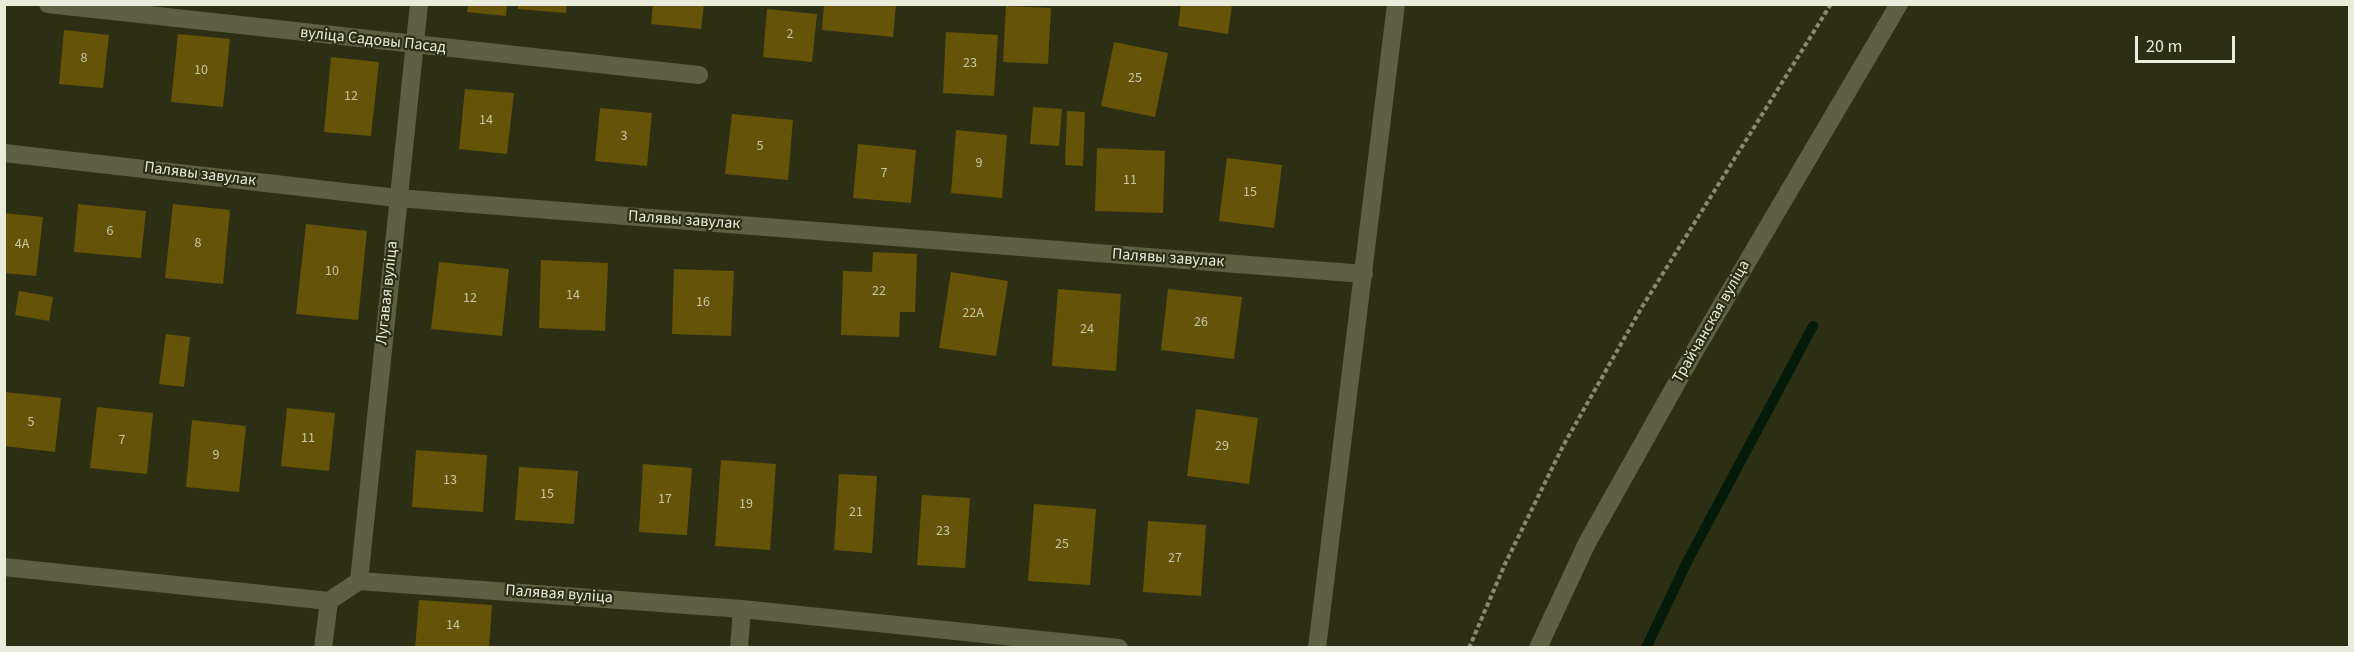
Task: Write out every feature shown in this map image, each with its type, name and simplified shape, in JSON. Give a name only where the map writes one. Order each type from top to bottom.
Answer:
[{"type":"street","name":"вуліца Садовы Пасад","points":[[48,4],[415,46],[699,75]]},
{"type":"street","name":"Лугавая вуліца","points":[[359,581],[397,198],[419,4]]},
{"type":"street","points":[[1317,648],[1396,4]]},
{"type":"street","name":"Трайчанская вуліца","points":[[1538,648],[1587,543],[1670,394],[1899,4]]},
{"type":"street","name":"Палявы завулак","points":[[4,153],[397,198],[1364,274]]},
{"type":"street","points":[[4,567],[329,601],[359,581]]},
{"type":"street","name":"Палявая вуліца","points":[[359,581],[742,609],[1119,648]]},
{"type":"street","points":[[323,648],[329,601]]},
{"type":"street","points":[[739,648],[742,609]]},
{"type":"path","points":[[1469,648],[1505,564],[1563,446],[1642,307],[1831,4]]},
{"type":"building","points":[[468,4],[507,4],[506,16],[467,12]]},
{"type":"building","points":[[518,4],[567,4],[566,13],[518,9]]},
{"type":"building","points":[[653,4],[704,4],[701,29],[651,24]]},
{"type":"building","points":[[824,4],[896,4],[893,37],[822,30]]},
{"type":"building","points":[[1181,4],[1232,4],[1228,34],[1178,26]]},
{"type":"building","points":[[1006,6],[1051,8],[1048,64],[1003,62]]},
{"type":"building","points":[[767,9],[817,14],[812,62],[763,57]]},
{"type":"building","points":[[64,30],[109,35],[103,88],[59,84]]},
{"type":"building","points":[[946,32],[998,35],[994,96],[943,93]]},
{"type":"building","points":[[178,34],[230,39],[223,107],[171,102]]},
{"type":"building","points":[[1114,42],[1168,53],[1155,117],[1101,106]]},
{"type":"building","points":[[331,57],[379,62],[371,136],[324,132]]},
{"type":"building","points":[[465,89],[514,93],[507,154],[459,149]]},
{"type":"building","points":[[1033,107],[1062,109],[1059,146],[1030,144]]},
{"type":"building","points":[[600,108],[652,113],[647,166],[595,161]]},
{"type":"building","points":[[1067,111],[1085,112],[1083,166],[1065,165]]},
{"type":"building","points":[[732,114],[793,120],[788,180],[725,174]]},
{"type":"building","points":[[956,130],[1007,135],[1002,198],[951,193]]},
{"type":"building","points":[[858,144],[916,150],[911,203],[853,198]]},
{"type":"building","points":[[1097,148],[1165,151],[1163,213],[1095,211]]},
{"type":"building","points":[[1227,158],[1282,165],[1274,228],[1219,221]]},
{"type":"building","points":[[78,204],[146,211],[141,258],[74,252]]},
{"type":"building","points":[[173,204],[230,210],[223,284],[165,278]]},
{"type":"building","points":[[4,213],[43,217],[36,276],[4,273]]},
{"type":"building","points":[[306,224],[367,231],[358,320],[296,314]]},
{"type":"building","points":[[873,252],[917,254],[915,312],[900,312],[899,337],[841,335],[843,271],[872,272]]},
{"type":"building","points":[[541,260],[608,263],[605,331],[539,328]]},
{"type":"building","points":[[439,262],[509,269],[502,336],[431,329]]},
{"type":"building","points":[[674,269],[734,271],[731,336],[672,334]]},
{"type":"building","points":[[951,272],[1008,281],[996,356],[939,348]]},
{"type":"building","points":[[1058,289],[1121,294],[1116,371],[1052,366]]},
{"type":"building","points":[[1168,289],[1242,297],[1234,359],[1161,350]]},
{"type":"building","points":[[19,291],[53,297],[49,321],[15,315]]},
{"type":"building","points":[[166,334],[190,337],[184,387],[159,384]]},
{"type":"building","points":[[5,392],[61,398],[55,452],[4,446]]},
{"type":"building","points":[[97,407],[153,413],[147,474],[90,468]]},
{"type":"building","points":[[287,408],[335,413],[329,471],[281,466]]},
{"type":"building","points":[[1196,409],[1258,418],[1249,484],[1187,476]]},
{"type":"building","points":[[192,420],[246,426],[239,492],[186,487]]},
{"type":"building","points":[[416,450],[487,455],[483,512],[412,507]]},
{"type":"building","points":[[721,460],[776,464],[770,550],[715,546]]},
{"type":"building","points":[[643,464],[692,468],[687,535],[639,532]]},
{"type":"building","points":[[519,467],[578,471],[574,524],[515,520]]},
{"type":"building","points":[[839,474],[877,476],[872,553],[834,550]]},
{"type":"building","points":[[922,495],[970,498],[965,568],[917,565]]},
{"type":"building","points":[[1034,504],[1096,509],[1090,585],[1028,581]]},
{"type":"building","points":[[1148,521],[1206,525],[1201,596],[1143,592]]},
{"type":"building","points":[[419,600],[492,605],[489,648],[415,648]]},
{"type":"waterway","points":[[1646,648],[1687,562],[1813,326]]}]
